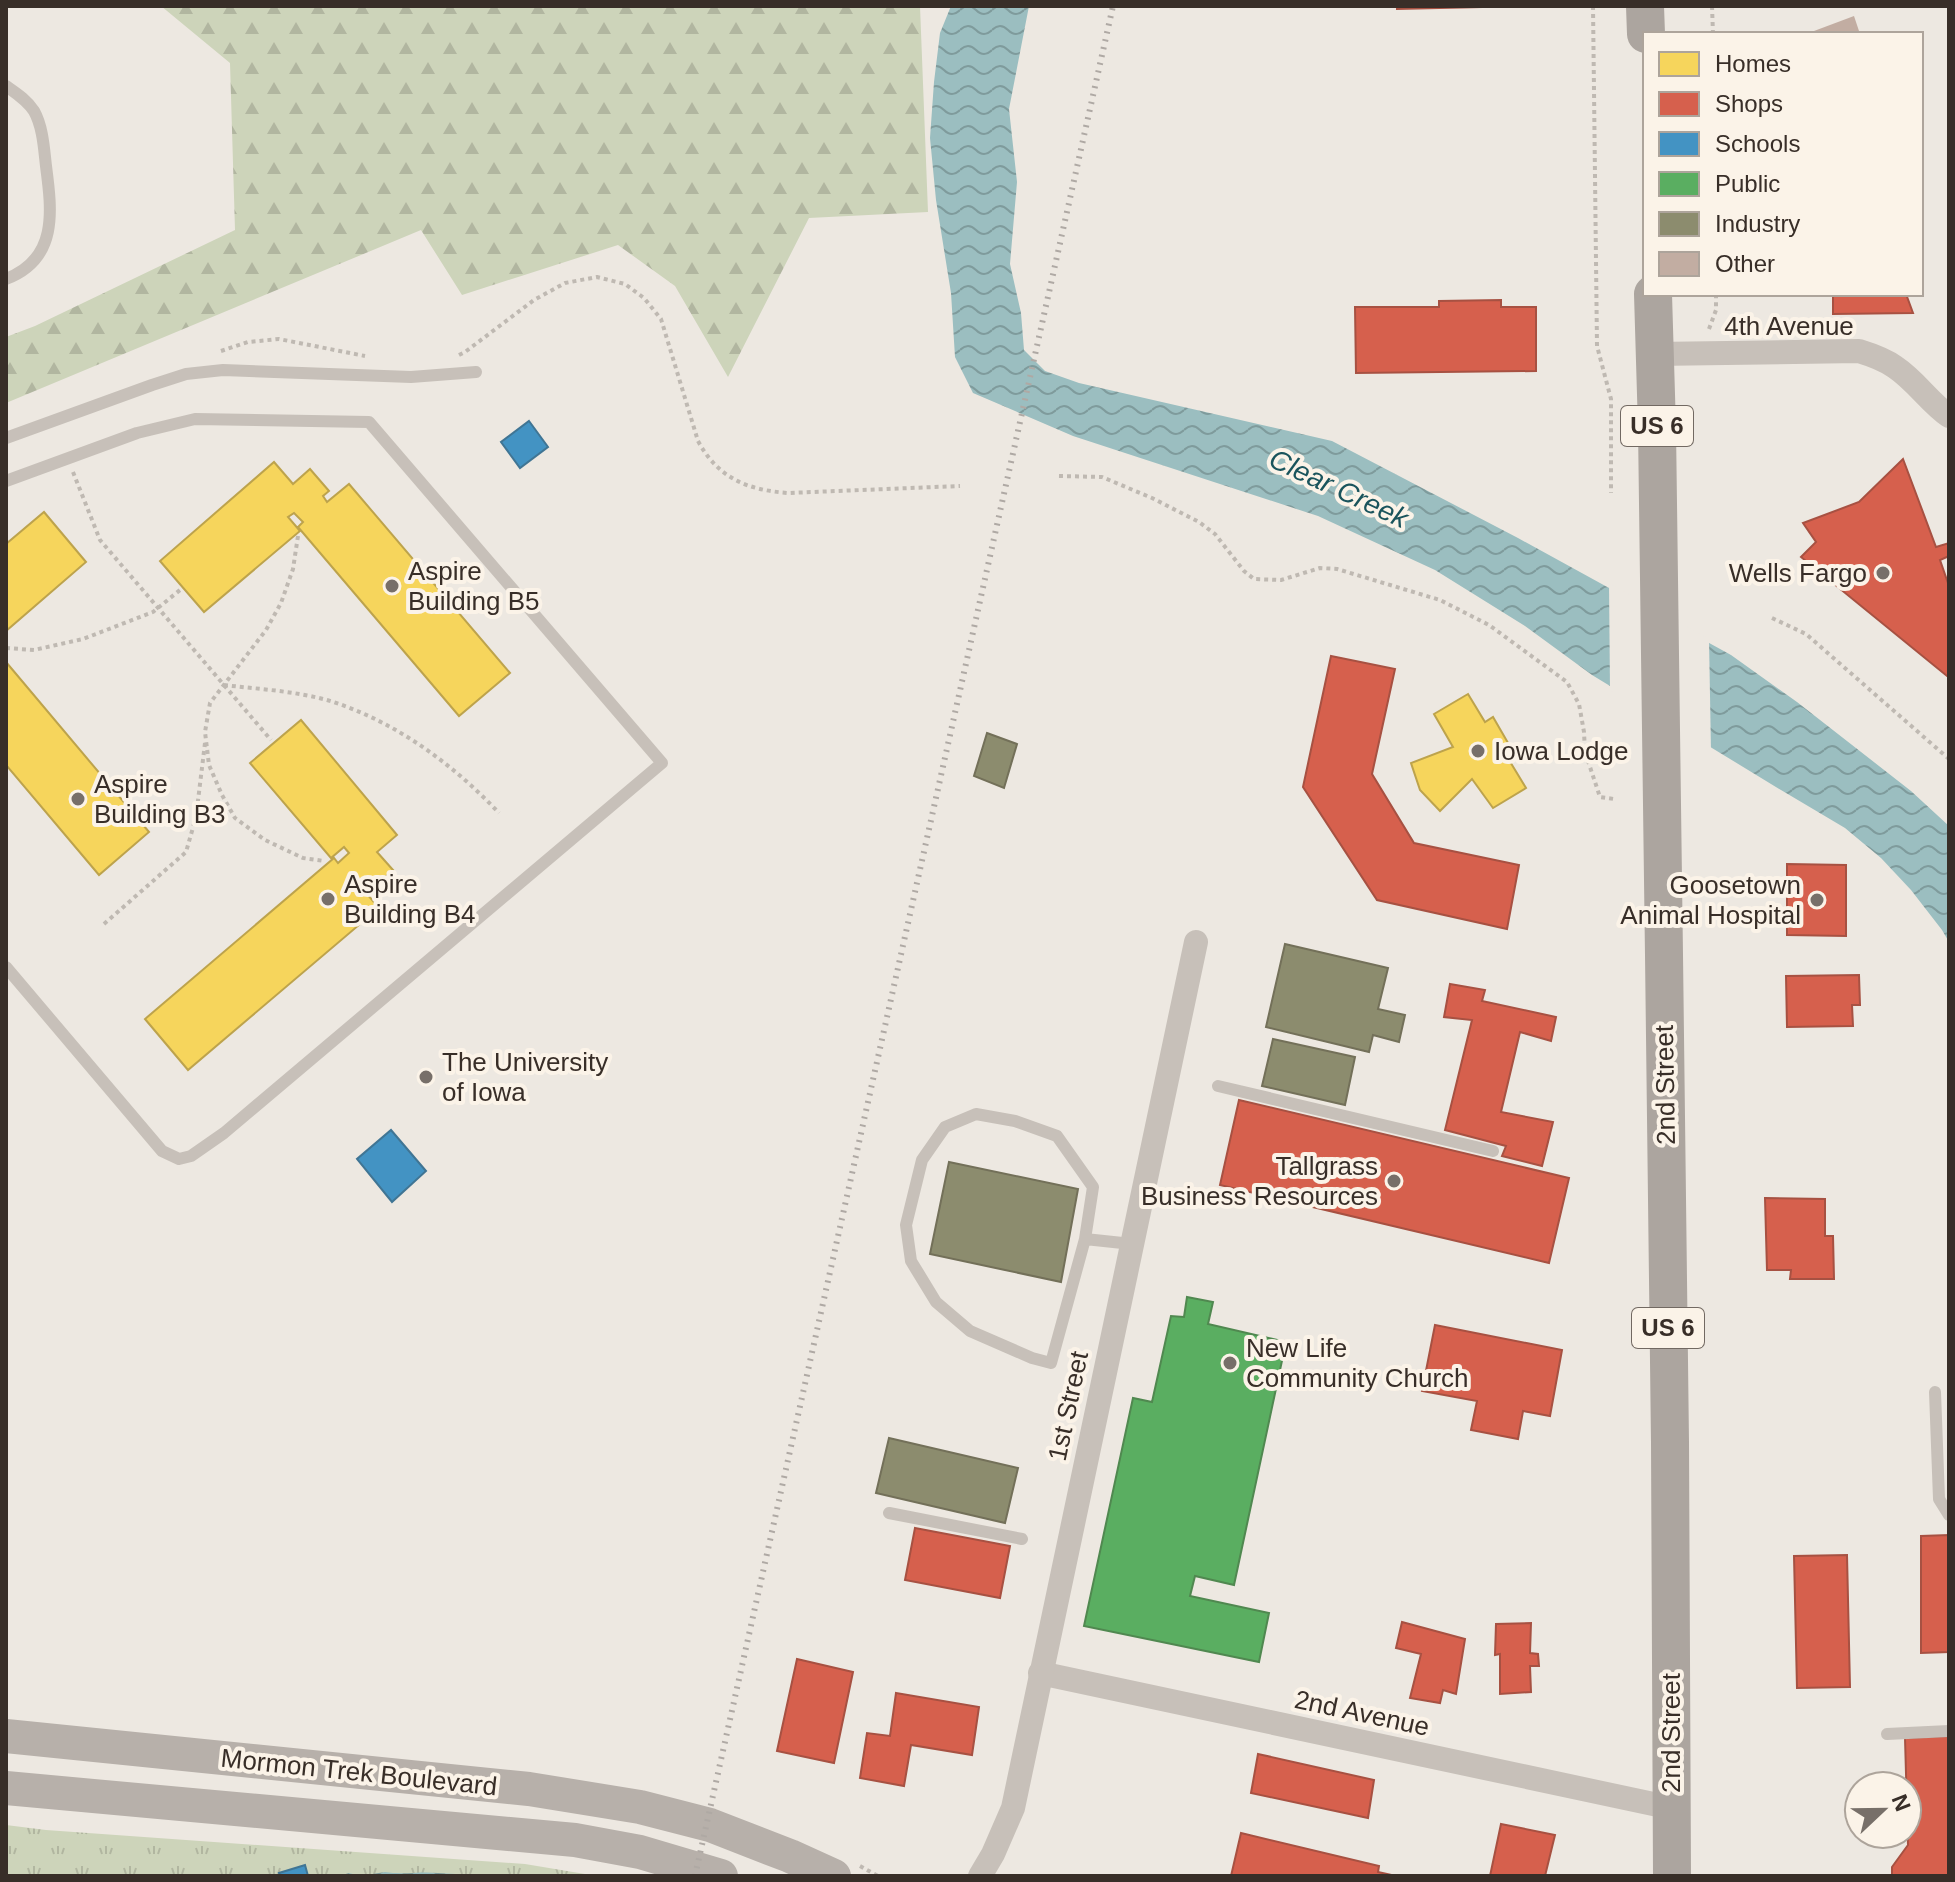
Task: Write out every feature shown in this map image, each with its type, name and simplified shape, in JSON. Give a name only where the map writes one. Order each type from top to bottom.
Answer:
[{"type":"main road","points":[[1645,6],[1646,32]]},
{"type":"main road","name":"2nd Street","points":[[1653,296],[1670,1442],[1672,1876]]},
{"type":"main road","name":"Mormon Trek Boulevard","points":[[6,1736],[529,1789],[640,1807],[710,1825],[834,1876]]},
{"type":"main road","name":"Mormon Trek Boulevard","points":[[6,1788],[575,1840],[640,1852],[721,1876]]},
{"type":"street","name":"4th Avenue","points":[[1654,354],[1859,351],[1897,368],[1949,416]]},
{"type":"street","name":"1st Street","points":[[980,1876],[1013,1808],[1196,942]]},
{"type":"street","name":"2nd Avenue","points":[[1040,1673],[1672,1808]]},
{"type":"lane","points":[[6,86],[21,96],[34,111],[41,134],[51,202],[46,241],[40,254],[31,266],[6,279]]},
{"type":"lane","points":[[6,438],[186,374],[223,370],[411,377],[476,372]]},
{"type":"lane","points":[[6,481],[137,433],[195,419],[369,422],[662,763],[224,1133],[191,1156],[179,1159],[162,1151],[6,967]]},
{"type":"lane","points":[[1218,1086],[1493,1151]]},
{"type":"lane","points":[[976,1114],[1015,1121],[1057,1136],[1093,1187],[1085,1239],[1051,1363],[970,1331],[936,1302],[911,1261],[906,1225],[922,1160],[945,1127],[976,1114]]},
{"type":"lane","points":[[1085,1239],[1132,1244]]},
{"type":"lane","points":[[1935,1392],[1939,1499],[1949,1515]]},
{"type":"lane","points":[[889,1513],[1022,1539]]},
{"type":"lane","points":[[1887,1734],[1949,1731]]},
{"type":"path","points":[[1593,6],[1597,346],[1611,399],[1611,493]]},
{"type":"path","points":[[1712,6],[1713,32]]},
{"type":"path","points":[[1709,329],[1716,310],[1716,296]]},
{"type":"path","points":[[67,459],[100,540],[271,740]]},
{"type":"path","points":[[1059,476],[1102,477],[1199,522],[1215,534],[1254,579],[1281,580],[1320,568],[1337,569],[1440,600],[1489,625],[1567,682],[1579,704],[1585,752],[1600,797],[1614,799]]},
{"type":"path","points":[[730,478],[762,491],[788,493],[960,486]]},
{"type":"path","points":[[104,924],[186,852],[196,817],[210,703],[266,630],[281,603],[293,569],[298,536]]},
{"type":"path","points":[[6,648],[34,650],[83,639],[135,620],[158,608],[180,590]]},
{"type":"path","points":[[1772,618],[1806,634],[1949,759]]},
{"type":"path","points":[[224,685],[324,700],[357,711],[449,765],[499,813]]},
{"type":"path","points":[[206,737],[209,765],[235,818],[265,840],[303,858],[324,861]]},
{"type":"green space","points":[[161,6],[920,6],[928,212],[809,218],[728,377],[675,286],[618,245],[462,295],[421,230],[6,403],[6,337],[235,230],[230,63]]},
{"type":"green space","points":[[6,1825],[525,1864],[597,1876],[6,1876]]},
{"type":"water","name":"Clear Creek","points":[[951,6],[1029,6],[1009,109],[1017,182],[1010,264],[1021,313],[1024,350],[1045,371],[1079,383],[1332,441],[1518,538],[1731,655],[1911,791],[1949,826],[1949,942],[1911,890],[1881,858],[1845,828],[1592,675],[1525,626],[1435,570],[1318,516],[1073,436],[973,393],[955,357],[951,293],[930,138],[940,33]]},
{"type":"water","points":[[385,1872],[510,1876],[360,1876]]},
{"type":"pier","points":[[1609,583],[1709,639],[1711,752],[1610,690]]},
{"type":"building: Homes","name":"Aspire Building B5","points":[[274,462],[293,484],[310,469],[329,491],[323,496],[327,502],[349,484],[510,673],[459,716],[298,527],[303,522],[294,513],[288,517],[300,531],[204,612],[160,561]]},
{"type":"building: Homes","points":[[44,512],[86,562],[6,631],[6,544]]},
{"type":"building: Homes","name":"Aspire Building B3","points":[[6,662],[149,832],[99,875],[6,765]]},
{"type":"building: Homes","name":"Iowa Lodge","points":[[1468,694],[1485,722],[1493,717],[1515,755],[1509,760],[1526,788],[1493,808],[1472,779],[1440,811],[1420,790],[1411,763],[1453,747],[1434,714]]},
{"type":"building: Homes","name":"Aspire Building B4","points":[[301,720],[397,835],[377,852],[393,870],[370,890],[365,883],[361,887],[379,908],[188,1070],[145,1019],[334,858],[338,863],[349,853],[344,847],[331,858],[250,763]]},
{"type":"building: Shops","points":[[1397,6],[1527,6],[1397,9]]},
{"type":"building: Shops","points":[[1833,296],[1907,296],[1913,313],[1833,314]]},
{"type":"building: Shops","points":[[1501,300],[1501,307],[1536,307],[1536,371],[1356,373],[1355,307],[1439,307],[1439,301]]},
{"type":"building: Shops","name":"Wells Fargo","points":[[1903,459],[1936,547],[1949,543],[1949,556],[1940,560],[1949,586],[1947,676],[1801,557],[1816,542],[1803,523],[1859,502]]},
{"type":"building: Shops","points":[[1331,656],[1395,669],[1372,774],[1414,843],[1519,865],[1507,929],[1377,900],[1303,787]]},
{"type":"building: Shops","name":"Goosetown Animal Hospital","points":[[1787,864],[1846,865],[1846,936],[1787,935]]},
{"type":"building: Shops","points":[[1859,975],[1860,1005],[1852,1005],[1853,1026],[1787,1027],[1786,976]]},
{"type":"building: Shops","points":[[1450,984],[1485,990],[1482,1001],[1556,1017],[1551,1041],[1520,1032],[1501,1112],[1553,1122],[1542,1166],[1502,1156],[1506,1146],[1445,1130],[1472,1020],[1444,1017]]},
{"type":"building: Shops","name":"Tallgrass Business Resources","points":[[1239,1100],[1569,1178],[1549,1263],[1220,1185]]},
{"type":"building: Shops","points":[[1765,1198],[1825,1199],[1825,1236],[1833,1236],[1834,1279],[1790,1279],[1791,1270],[1767,1270]]},
{"type":"building: Shops","points":[[1435,1325],[1562,1350],[1550,1416],[1523,1411],[1518,1439],[1471,1430],[1477,1401],[1422,1391]]},
{"type":"building: Shops","points":[[915,1528],[1010,1546],[1000,1598],[905,1580]]},
{"type":"building: Shops","points":[[1949,1535],[1949,1652],[1921,1653],[1921,1536]]},
{"type":"building: Shops","points":[[1847,1555],[1850,1687],[1797,1688],[1794,1556]]},
{"type":"building: Shops","points":[[1402,1622],[1465,1639],[1456,1694],[1443,1690],[1440,1703],[1410,1698],[1421,1654],[1396,1648]]},
{"type":"building: Shops","points":[[1531,1623],[1530,1653],[1538,1654],[1539,1666],[1530,1666],[1531,1692],[1500,1694],[1500,1654],[1495,1655],[1496,1624]]},
{"type":"building: Shops","points":[[797,1659],[853,1672],[834,1763],[777,1751]]},
{"type":"building: Shops","points":[[896,1693],[979,1707],[972,1755],[911,1745],[904,1786],[860,1778],[867,1733],[890,1736]]},
{"type":"building: Shops","points":[[1949,1736],[1949,1876],[1892,1876],[1892,1867],[1904,1850],[1923,1850],[1923,1770],[1906,1770],[1905,1738]]},
{"type":"building: Shops","points":[[1258,1754],[1374,1780],[1368,1818],[1251,1793]]},
{"type":"building: Shops","points":[[1501,1824],[1555,1835],[1545,1876],[1490,1876]]},
{"type":"building: Shops","points":[[1241,1833],[1379,1866],[1378,1872],[1396,1876],[1231,1876]]},
{"type":"building: Schools","points":[[529,421],[548,447],[520,468],[501,442]]},
{"type":"building: Schools","points":[[391,1130],[426,1171],[392,1202],[357,1159]]},
{"type":"building: Schools","points":[[305,1865],[308,1876],[280,1876],[279,1873]]},
{"type":"building: Public","points":[[1187,1297],[1213,1302],[1208,1324],[1286,1342],[1234,1585],[1195,1576],[1190,1596],[1269,1613],[1259,1662],[1084,1626],[1133,1398],[1152,1402],[1171,1316],[1184,1317]]},
{"type":"building: Industry","points":[[987,733],[1017,744],[1004,788],[974,776]]},
{"type":"building: Industry","points":[[1285,944],[1388,968],[1378,1009],[1405,1015],[1399,1042],[1373,1035],[1369,1052],[1266,1027]]},
{"type":"building: Industry","points":[[1273,1039],[1355,1057],[1345,1105],[1262,1086]]},
{"type":"building: Industry","points":[[949,1162],[1078,1189],[1061,1282],[930,1254]]},
{"type":"building: Industry","points":[[889,1438],[1018,1468],[1005,1523],[876,1493]]},
{"type":"building: Other","points":[[1854,16],[1859,32],[1811,32]]},
{"type":"railway","points":[[695,1876],[1113,6]]},
{"type":"place","name":"Wells Fargo","points":[[1883,573]]},
{"type":"place","name":"Aspire Building B5","points":[[392,586]]},
{"type":"place","name":"Iowa Lodge","points":[[1478,751]]},
{"type":"place","name":"Aspire Building B3","points":[[78,799]]},
{"type":"place","name":"Aspire Building B4","points":[[328,899]]},
{"type":"place","name":"Goosetown Animal Hospital","points":[[1817,900]]},
{"type":"place","name":"The University of Iowa","points":[[426,1077]]},
{"type":"place","name":"Tallgrass Business Resources","points":[[1394,1181]]},
{"type":"place","name":"New Life Community Church","points":[[1230,1363]]}]
